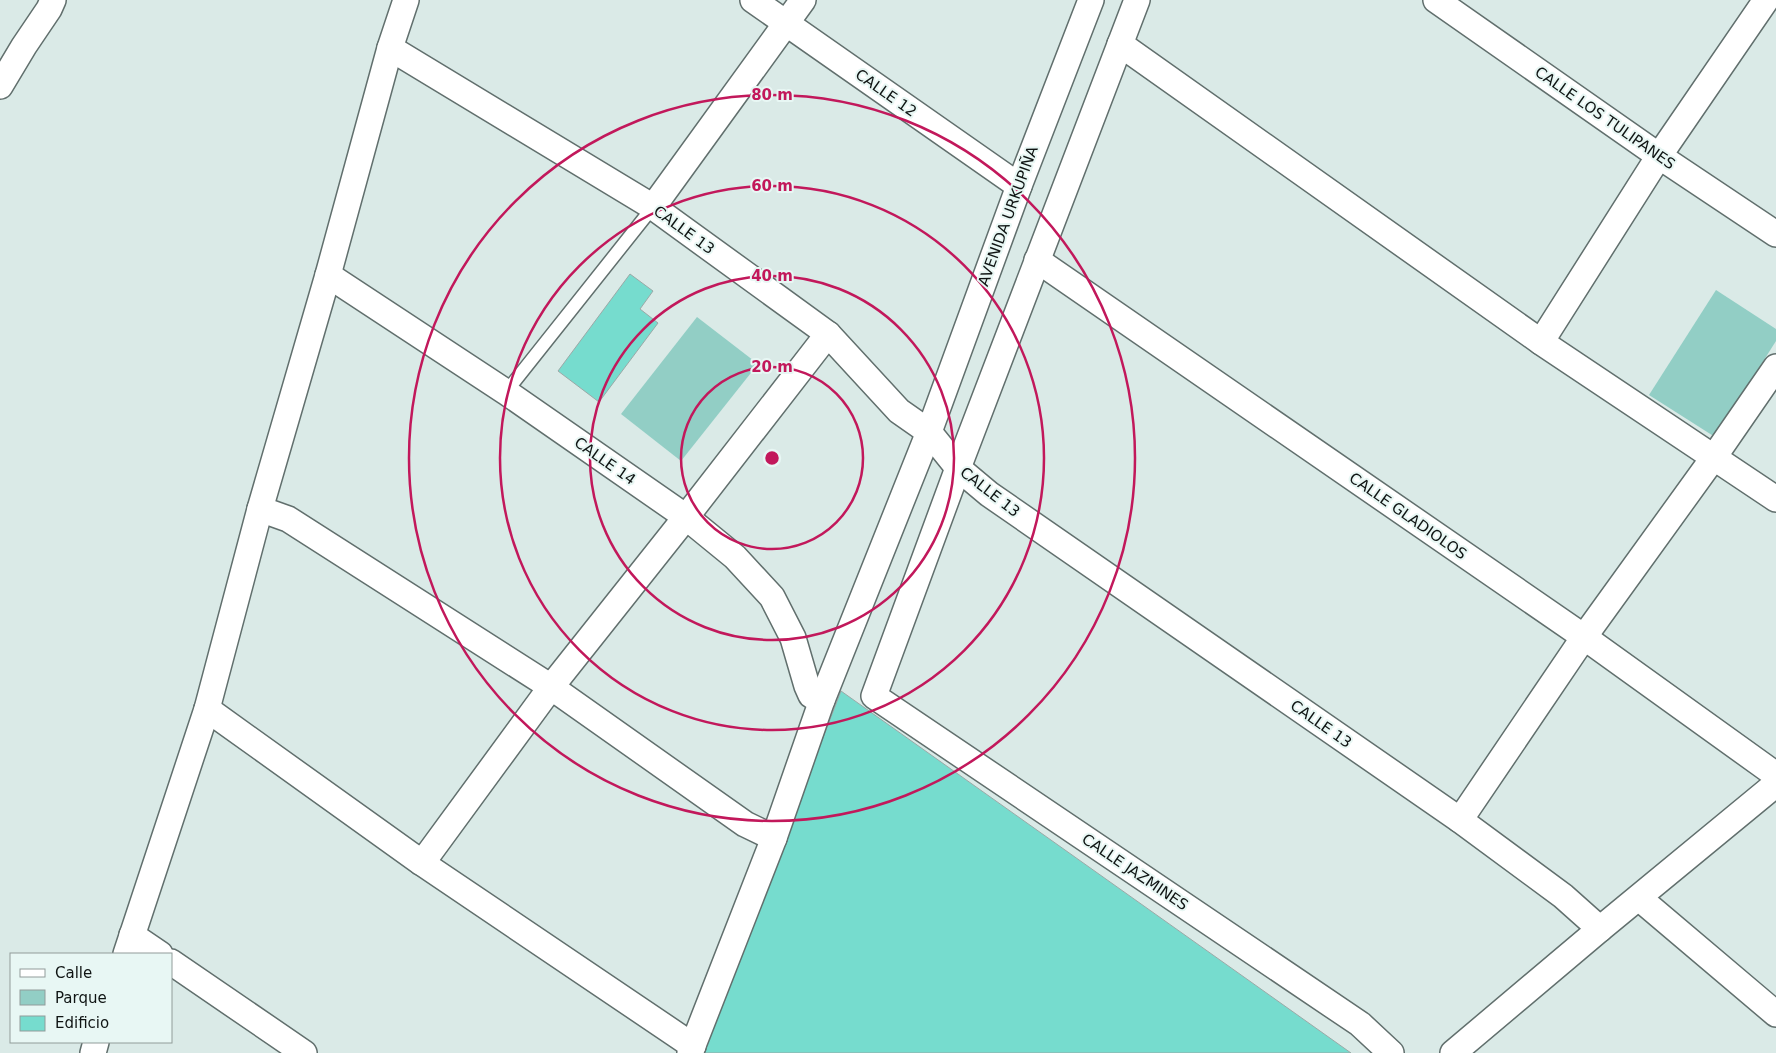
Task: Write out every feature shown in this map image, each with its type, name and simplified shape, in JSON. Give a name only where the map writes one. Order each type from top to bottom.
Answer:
[{"type":"street","points":[[0,86],[24,46],[50,9],[53,0]]},
{"type":"street","points":[[157,953],[129,945],[207,709],[260,509],[328,275],[390,48],[406,0]]},
{"type":"street","name":"CALLE 12","points":[[752,0],[1019,186]]},
{"type":"street","points":[[653,207],[803,0]]},
{"type":"street","name":"AVENIDA URKUPIÑA","points":[[692,1050],[774,838],[822,700],[928,432],[1019,186],[1091,0]]},
{"type":"street","points":[[958,468],[1137,0]]},
{"type":"street","name":"CALLE LOS TULIPANES","points":[[1436,0],[1659,156],[1776,234]]},
{"type":"street","points":[[1541,342],[1659,156],[1766,0]]},
{"type":"street","points":[[1120,44],[1541,342],[1776,499]]},
{"type":"street","name":"CALLE 13","points":[[390,48],[653,207],[828,334],[899,411],[928,432],[958,468],[988,494],[1460,820],[1563,896],[1600,929]]},
{"type":"street","name":"CALLE GLADIOLOS","points":[[1037,260],[1584,637],[1776,775]]},
{"type":"street","name":"CALLE 14","points":[[328,275],[506,392],[686,517],[735,557],[772,597],[793,638],[811,695],[822,700]]},
{"type":"street","points":[[422,863],[551,687],[828,334]]},
{"type":"street","points":[[1460,820],[1584,637],[1714,457],[1776,367]]},
{"type":"street","name":"CALLE JAZMINES","points":[[958,468],[874,696],[1360,1024],[1391,1053]]},
{"type":"street","points":[[260,509],[288,519],[551,687],[745,824],[774,838]]},
{"type":"street","points":[[207,709],[422,863],[692,1050]]},
{"type":"street","points":[[1453,1053],[1776,784]]},
{"type":"street","points":[[1639,898],[1776,1014]]},
{"type":"street","points":[[172,963],[304,1053]]},
{"type":"lane","points":[[506,392],[653,207]]},
{"type":"green space","points":[[1716,290],[1776,329],[1776,341],[1715,437],[1649,395]]},
{"type":"green space","points":[[697,317],[758,364],[681,461],[621,414]]},
{"type":"building","points":[[630,274],[653,291],[640,309],[658,323],[599,402],[558,371]]},
{"type":"building","points":[[841,691],[1351,1053],[701,1053]]}]
